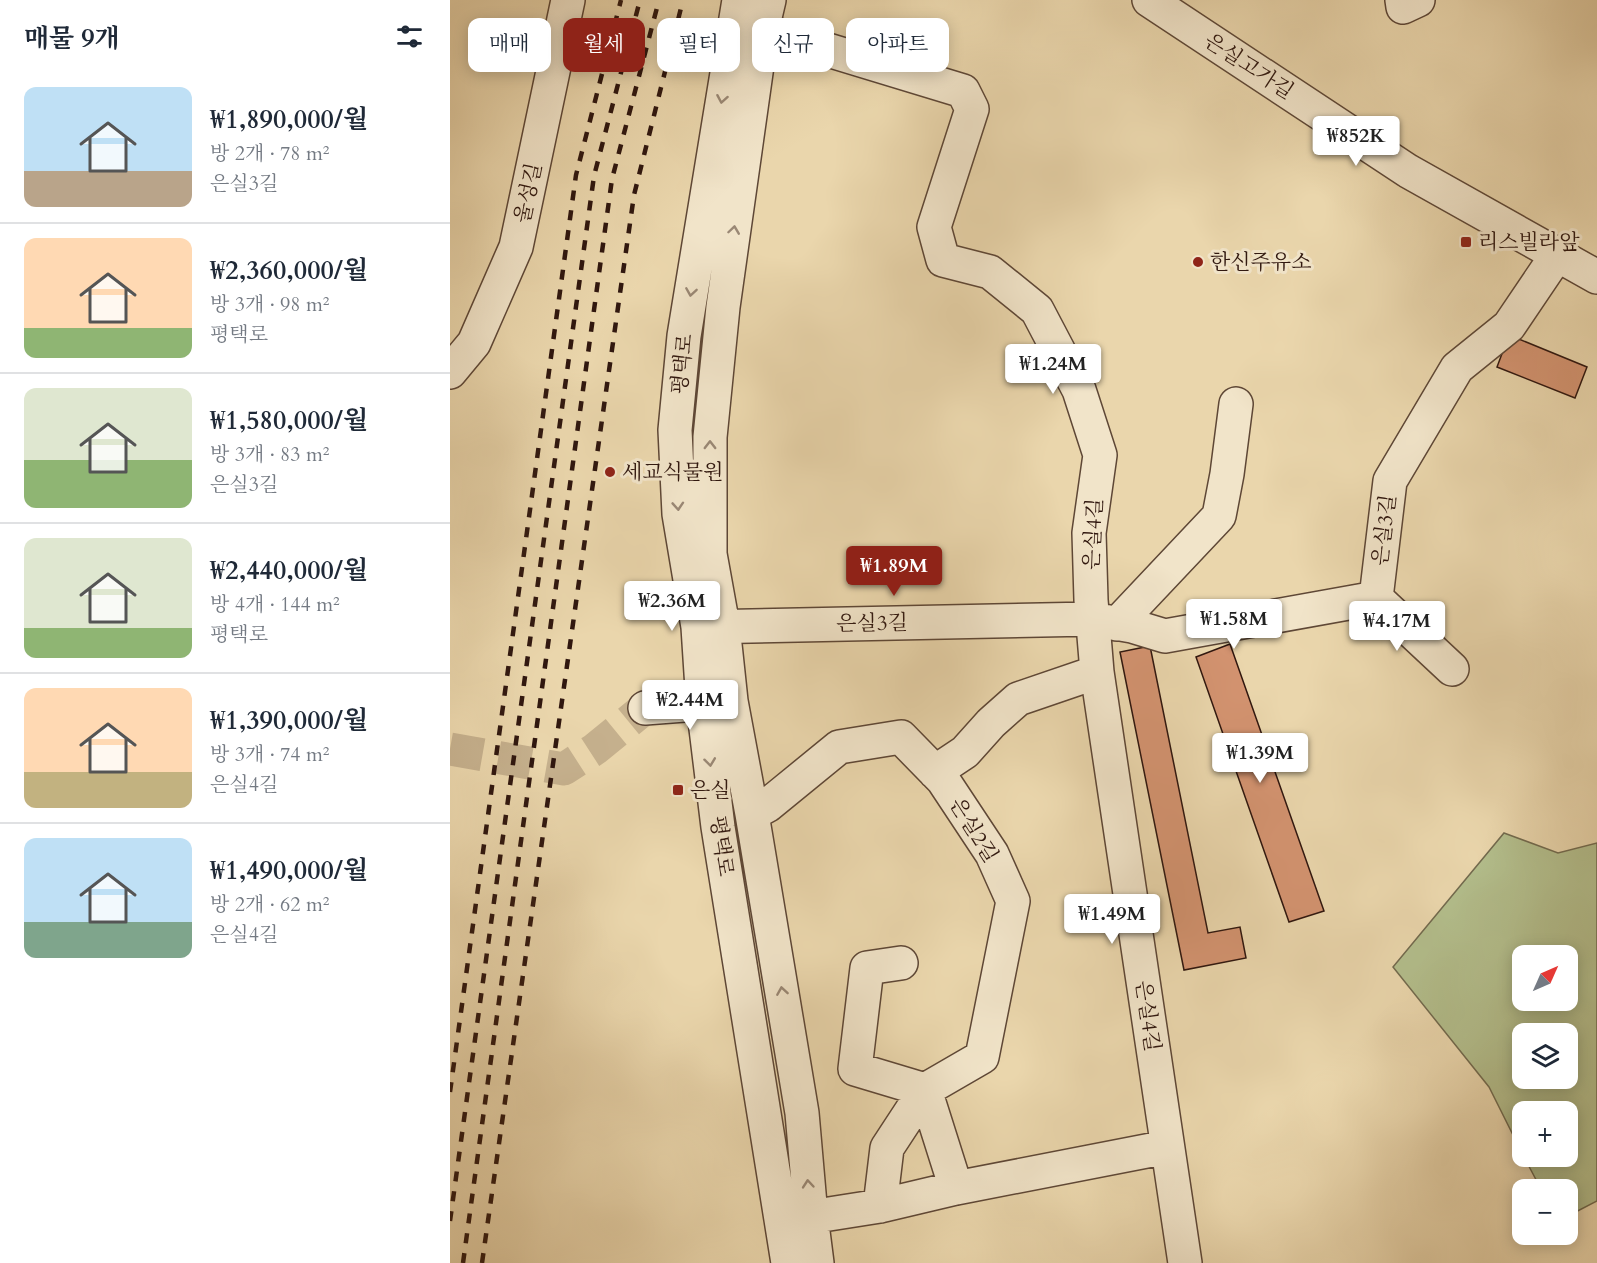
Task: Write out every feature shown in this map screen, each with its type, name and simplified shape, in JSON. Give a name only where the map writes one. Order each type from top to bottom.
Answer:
[{"type":"street","name":"울성길","points":[[450,372],[474,343],[516,247],[568,0]]},
{"type":"street","name":"평택로","points":[[711,626],[679,514],[675,430],[684,336],[739,0]]},
{"type":"street","name":"은실고가길","points":[[1149,0],[1408,171],[1597,277]]},
{"type":"street","points":[[1402,0],[1403,7],[1418,0]]},
{"type":"street","name":"평택로","points":[[766,15],[723,307],[710,437],[711,626],[733,928],[797,1219],[818,1263]]},
{"type":"street","name":"은실4길","points":[[766,15],[963,91],[972,109],[934,227],[942,260],[990,272],[1037,310],[1079,390],[1100,455],[1089,533],[1105,622],[1097,672],[1185,1263]]},
{"type":"street","name":"은실3길","points":[[711,626],[1105,622],[1132,626],[1165,636],[1376,598],[1390,481],[1457,368],[1509,326],[1557,255]]},
{"type":"street","points":[[1105,622],[1219,516],[1236,404]]},
{"type":"street","points":[[1376,598],[1452,669]]},
{"type":"street","points":[[935,772],[965,752],[991,723],[1018,699],[1097,672]]},
{"type":"street","name":"평택로","points":[[717,703],[752,814],[802,1113],[797,1219],[788,1263]]},
{"type":"street","points":[[645,708],[717,703]]},
{"type":"street","name":"은실2길","points":[[752,814],[768,805],[839,747],[901,737],[943,780],[992,854],[1012,901],[982,1057],[931,1087]]},
{"type":"street","points":[[901,963],[867,968],[855,1069],[931,1087]]},
{"type":"street","points":[[931,1087],[956,1188]]},
{"type":"street","points":[[880,1206],[887,1148],[931,1087]]},
{"type":"street","points":[[797,1219],[880,1206],[956,1188],[1167,1147]]},
{"type":"green space","points":[[1504,833],[1558,853],[1597,843],[1597,1201],[1578,1211],[1578,1179],[1536,1179],[1529,1167],[1578,1167],[1578,1101],[1512,1101],[1512,1133],[1489,1087],[1393,967]]},
{"type":"building","points":[[1509,335],[1587,367],[1575,398],[1497,367]]},
{"type":"building","points":[[1230,644],[1324,911],[1289,922],[1196,657]]},
{"type":"building","points":[[1150,646],[1208,933],[1240,927],[1246,958],[1184,970],[1120,652]]},
{"type":"tunnel","points":[[450,749],[564,769],[595,749],[645,708]]},
{"type":"railway","points":[[450,1092],[576,175],[621,0]]},
{"type":"railway","points":[[450,1221],[594,176],[640,0]]},
{"type":"railway","points":[[463,1263],[612,179],[659,0]]},
{"type":"railway","points":[[482,1263],[634,195],[683,0]]},
{"type":"place","name":"리스빌라앞","points":[[1466,242]]},
{"type":"place","name":"한신주유소","points":[[1198,262]]},
{"type":"place","name":"세교식물원","points":[[610,472]]},
{"type":"place","name":"은실","points":[[678,790]]}]
